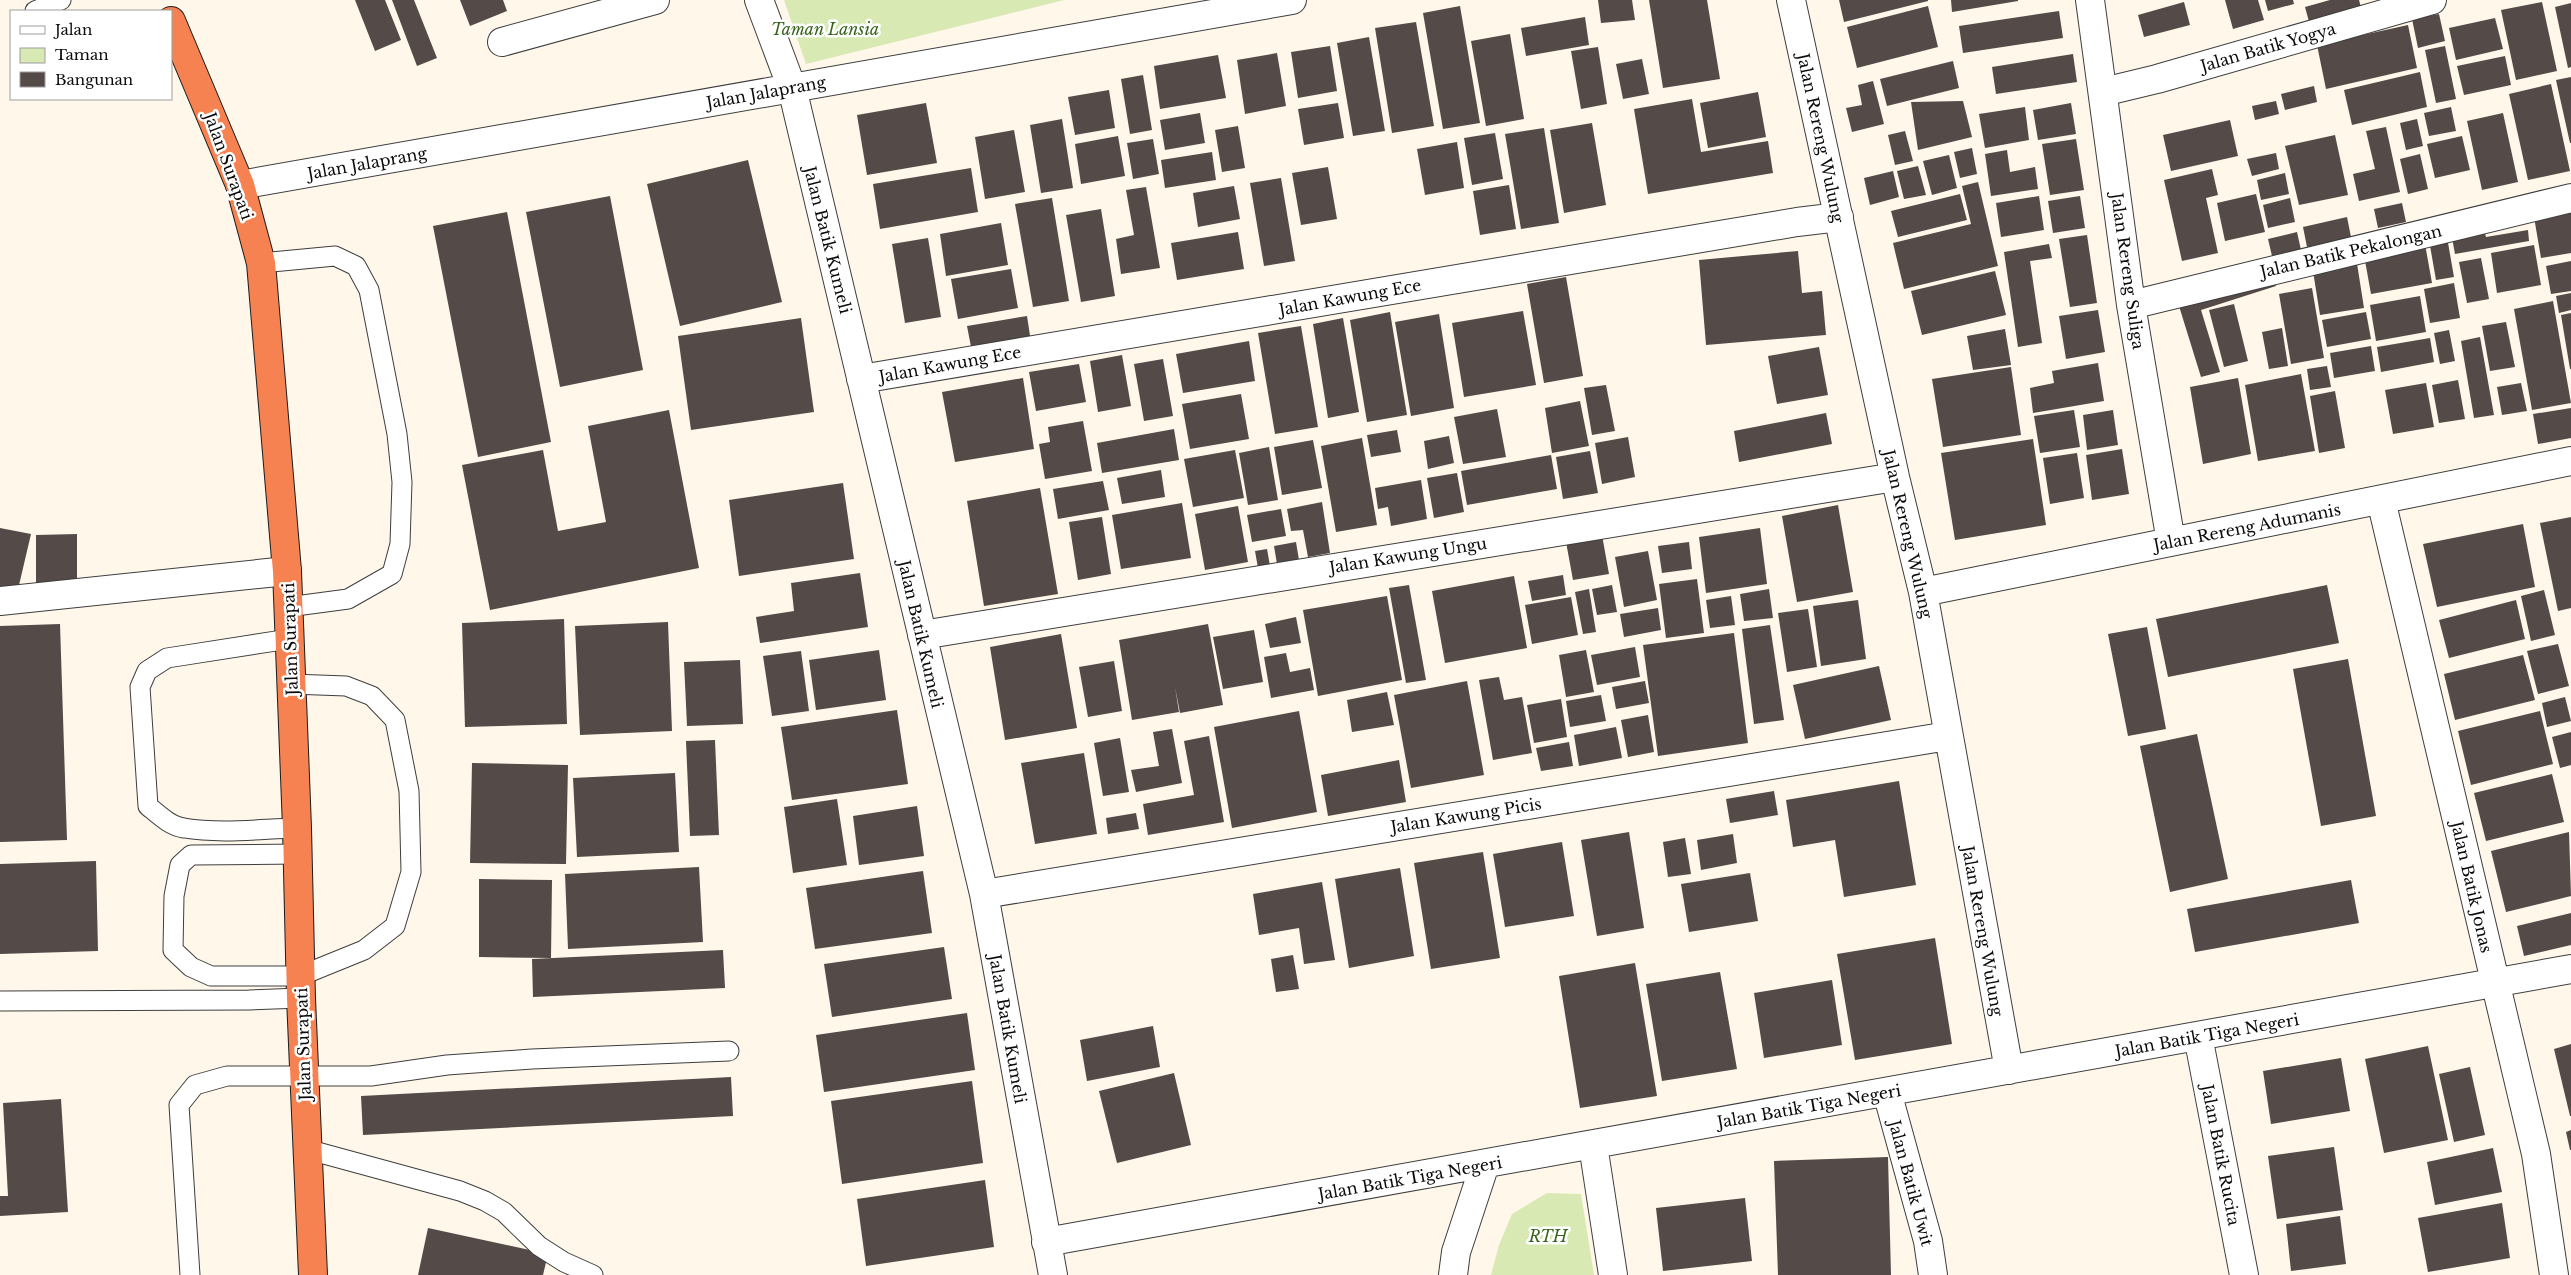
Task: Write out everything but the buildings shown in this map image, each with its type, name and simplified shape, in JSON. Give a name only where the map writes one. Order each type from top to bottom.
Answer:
[{"type":"highway","name":"Jalan Surapati","points":[[172,23],[240,186],[261,263],[287,571],[306,1150],[313,1275]]},
{"type":"street","points":[[502,42],[655,0]]},
{"type":"street","name":"Jalan Batik Kumeli","points":[[759,0],[792,88],[984,894],[1053,1275]]},
{"type":"street","name":"Jalan Jalaprang","points":[[240,186],[792,88],[1192,9],[1292,0]]},
{"type":"street","name":"Jalan Rereng Wulung","points":[[1791,0],[1895,477],[1923,592],[2009,1070]]},
{"type":"street","name":"Jalan Rereng Suliga","points":[[2090,0],[2131,305],[2171,542]]},
{"type":"street","name":"Jalan Batik Yogya","points":[[2103,92],[2157,79],[2432,0]]},
{"type":"street","name":"Jalan Batik Pekalongan","points":[[2131,305],[2571,198]]},
{"type":"street","name":"Jalan Kawung Ece","points":[[861,379],[1777,225],[1839,217]]},
{"type":"street","name":"Jalan Rereng Adumanis","points":[[1923,592],[2571,461]]},
{"type":"street","name":"Jalan Kawung Ungu","points":[[922,635],[1895,477]]},
{"type":"street","name":"Jalan Batik Jonas","points":[[2381,500],[2536,1154],[2554,1275]]},
{"type":"street","points":[[0,601],[287,571]]},
{"type":"street","name":"Jalan Kawung Picis","points":[[984,894],[1948,736]]},
{"type":"street","name":"Jalan Batik Tiga Negeri","points":[[1046,1242],[2571,969]]},
{"type":"street","name":"Jalan Batik Rucita","points":[[2198,1036],[2244,1275]]},
{"type":"street","name":"Jalan Batik Uwit","points":[[1887,1092],[1928,1241],[1933,1275]]},
{"type":"street","points":[[1593,1145],[1613,1275]]},
{"type":"street","points":[[1453,1275],[1456,1252],[1485,1164]]},
{"type":"lane","points":[[37,10],[61,0]]},
{"type":"lane","points":[[261,263],[335,256],[356,266],[370,290],[397,434],[402,482],[400,544],[392,574],[348,599],[288,607]]},
{"type":"lane","points":[[289,639],[167,658],[147,671],[140,687],[148,806],[163,820],[183,828],[232,830],[297,841]]},
{"type":"lane","points":[[0,1001],[249,1000],[300,987],[364,950],[396,926],[411,872],[409,791],[395,720],[372,696],[346,686],[291,684]]},
{"type":"lane","points":[[297,841],[191,855],[180,865],[174,896],[173,950],[191,967],[211,976],[300,987]]},
{"type":"lane","points":[[190,1275],[179,1105],[194,1084],[226,1076],[371,1076],[447,1065],[532,1059],[729,1051]]},
{"type":"lane","points":[[306,1150],[460,1191],[485,1201],[504,1212],[539,1246],[564,1262],[593,1275]]},
{"type":"green space","name":"Taman Lansia","points":[[784,0],[1064,0],[806,64]]},
{"type":"green space","name":"RTH","points":[[1547,1193],[1581,1194],[1594,1275],[1491,1275],[1499,1245],[1512,1214]]}]
